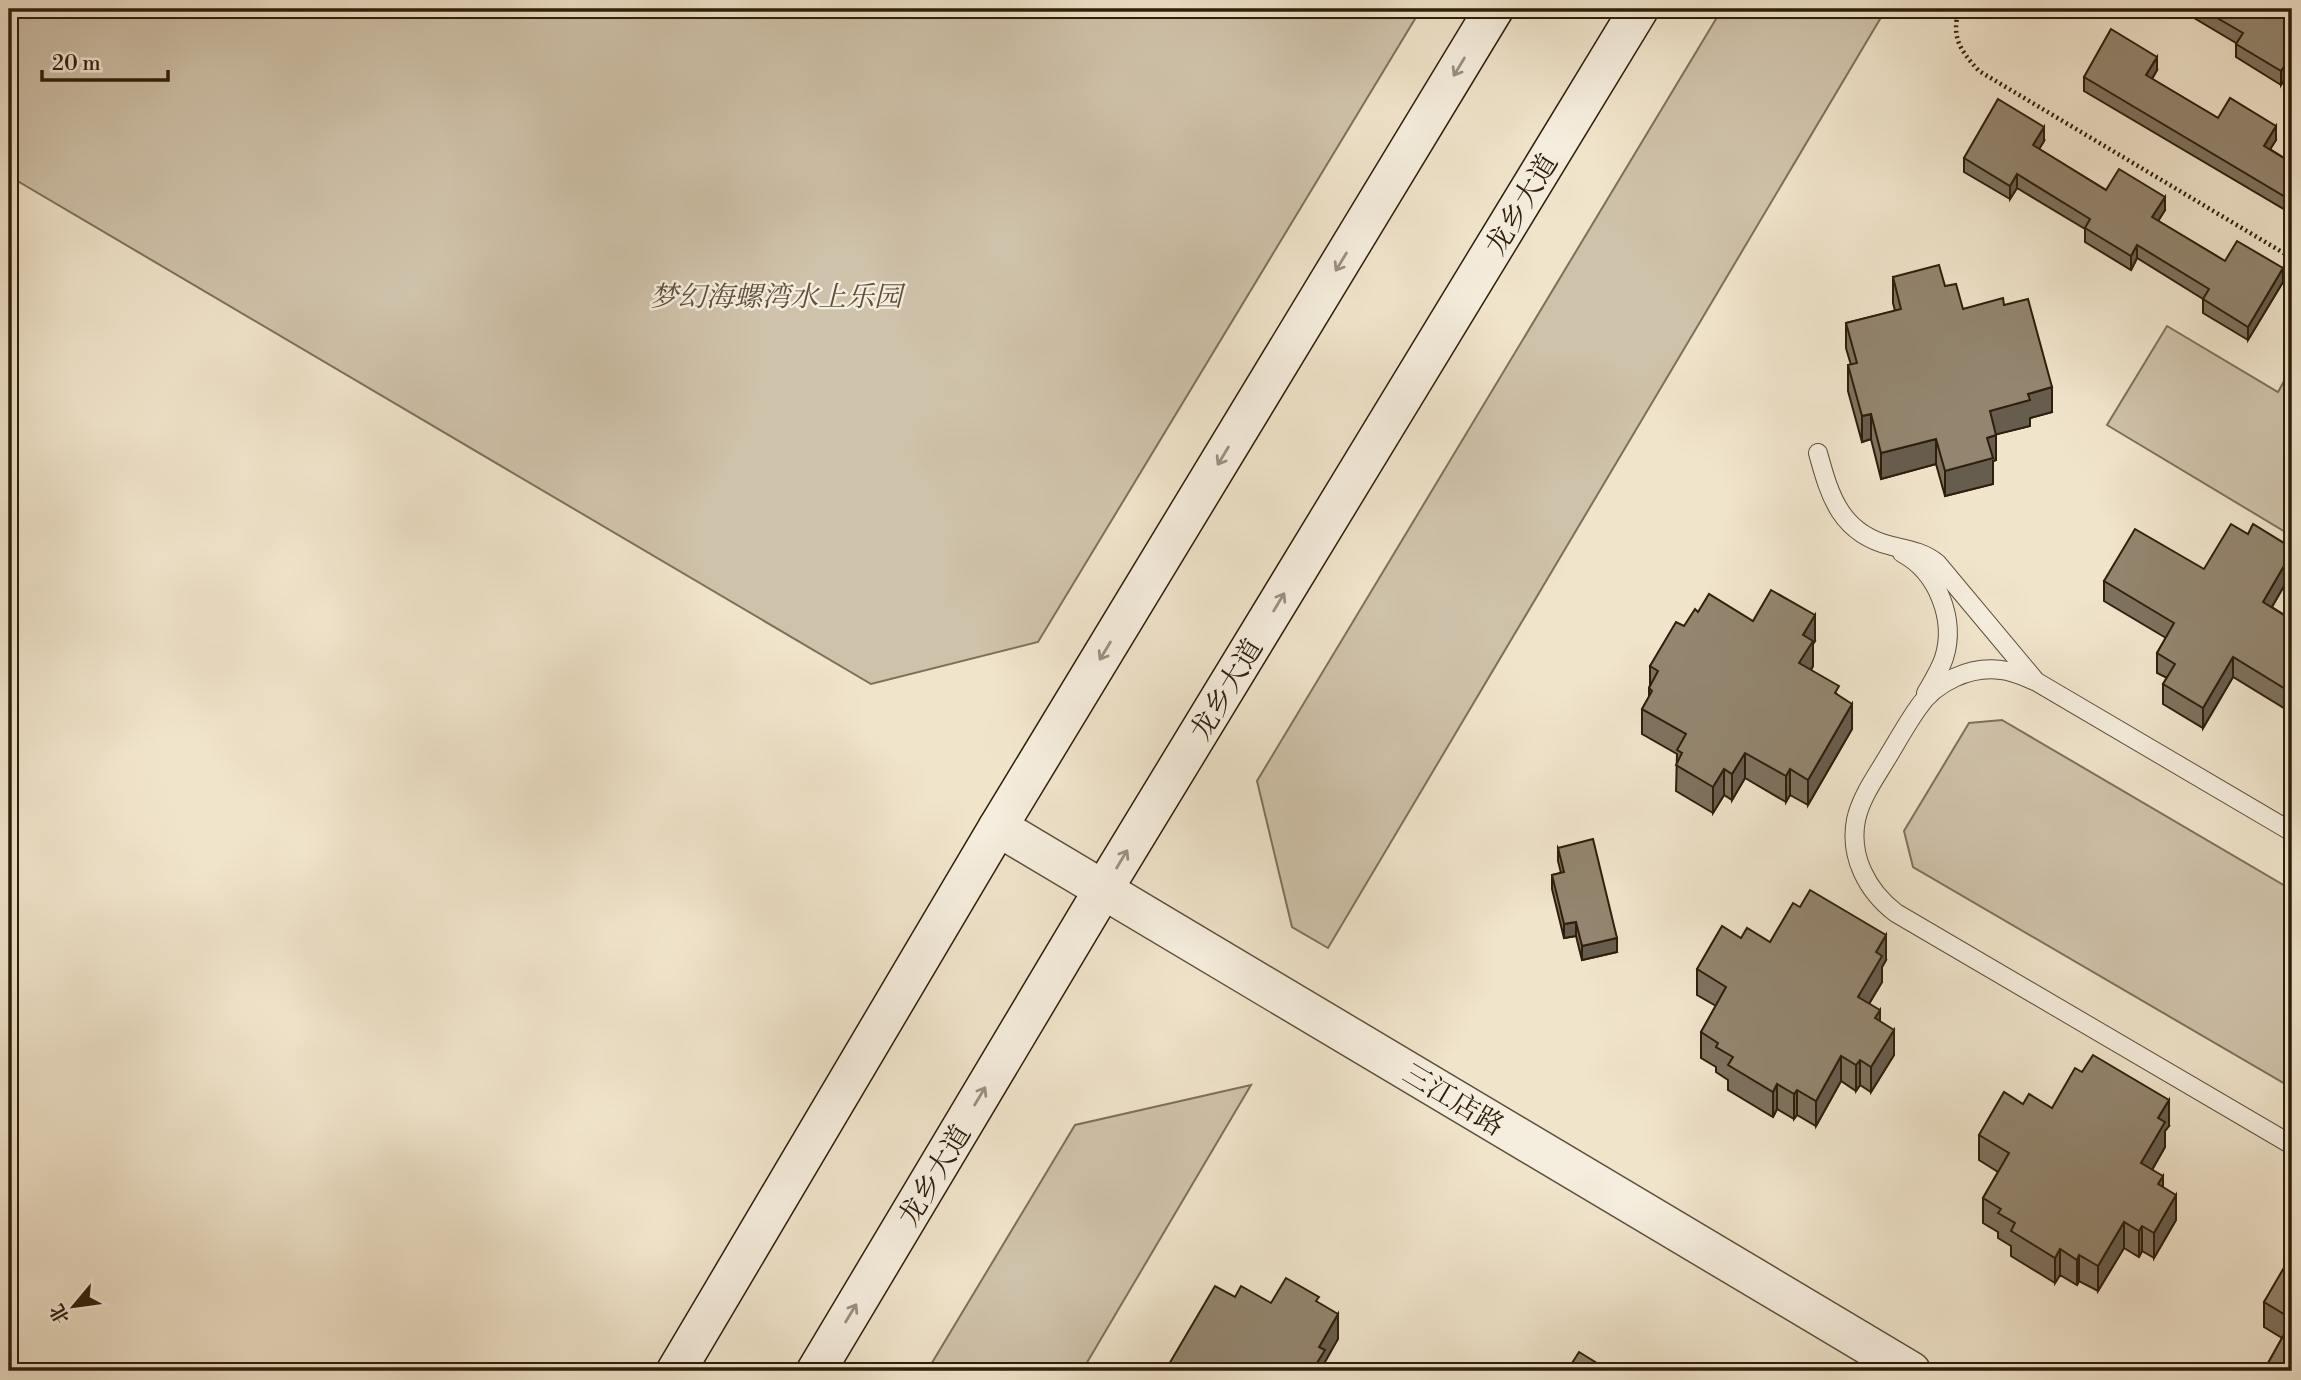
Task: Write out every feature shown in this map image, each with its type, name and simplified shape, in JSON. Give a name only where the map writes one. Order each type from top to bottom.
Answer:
[{"type":"main road","points":[[676,1371],[998,827],[1494,9]]},
{"type":"main road","name":"龙乡大道","points":[[817,1371],[1103,890],[1640,9]]},
{"type":"main road","name":"三江店路","points":[[998,827],[1911,1371]]},
{"type":"lane","points":[[1818,453],[1827,487],[1849,523],[1909,556],[1922,567],[1937,589],[1946,614],[1947,643],[1944,657],[1919,706],[1865,796],[1856,820],[1857,856],[1865,877],[1877,895],[1909,921],[2292,1145]]},
{"type":"lane","points":[[1890,546],[1915,550],[1937,563],[2025,671],[2037,682]]},
{"type":"lane","points":[[1919,706],[1951,679],[1981,670],[2001,670],[2037,682],[2292,832]]},
{"type":"path","points":[[1959,9],[1955,24],[1956,39],[1963,54],[1979,72],[2292,258]]},
{"type":"green space","name":"梦幻海螺湾水上乐园","points":[[9,9],[1421,9],[1038,642],[871,684],[9,176]]},
{"type":"green space","points":[[1722,9],[1886,9],[1328,948],[1292,927],[1257,781]]},
{"type":"green space","points":[[2167,326],[2278,392],[2292,367],[2292,536],[2107,425]]},
{"type":"green space","points":[[2002,720],[2292,890],[2292,1088],[1913,867],[1904,831],[1969,723]]},
{"type":"green space","points":[[1251,1085],[1082,1371],[927,1371],[1075,1125]]},
{"type":"building","points":[[2202,9],[2292,9],[2292,63],[2288,61],[2281,71],[2236,44],[2243,33]]},
{"type":"building","points":[[2111,29],[2157,57],[2146,75],[2218,118],[2230,98],[2276,126],[2264,146],[2292,163],[2292,201],[2084,77]]},
{"type":"building","points":[[1998,99],[2044,127],[2033,145],[2106,190],[2119,169],[2165,197],[2152,217],[2225,261],[2237,241],[2283,268],[2248,327],[2203,299],[2209,289],[2137,245],[2131,256],[2085,228],[2090,219],[2017,174],[2010,186],[1964,158]]},
{"type":"building","points":[[1939,265],[1945,286],[1956,284],[1963,309],[2003,298],[2004,305],[2028,299],[2052,387],[2028,394],[2030,400],[1990,411],[1996,435],[1987,438],[1993,458],[1945,471],[1936,439],[1881,453],[1871,414],[1862,416],[1848,365],[1857,363],[1846,323],[1901,309],[1893,277]]},
{"type":"building","points":[[2231,524],[2248,534],[2253,524],[2292,548],[2263,602],[2292,620],[2292,693],[2233,657],[2203,708],[2163,684],[2175,664],[2157,653],[2174,623],[2104,581],[2135,529],[2204,569]]},
{"type":"building","points":[[1771,590],[1815,615],[1803,635],[1813,641],[1799,663],[1839,686],[1835,693],[1852,704],[1808,780],[1790,769],[1786,776],[1745,753],[1732,774],[1724,769],[1713,787],[1676,765],[1682,753],[1677,750],[1686,734],[1642,709],[1652,691],[1649,688],[1658,671],[1650,666],[1676,622],[1684,626],[1695,609],[1698,612],[1709,594],[1753,621]]},
{"type":"building","points":[[1593,839],[1617,938],[1582,946],[1576,922],[1564,924],[1552,875],[1564,872],[1558,848]]},
{"type":"building","points":[[1810,890],[1886,935],[1876,952],[1882,956],[1858,997],[1880,1010],[1875,1018],[1894,1030],[1871,1067],[1860,1060],[1856,1065],[1841,1056],[1816,1101],[1797,1090],[1794,1094],[1777,1084],[1773,1092],[1728,1065],[1733,1057],[1716,1047],[1718,1043],[1701,1032],[1726,987],[1697,969],[1722,926],[1741,938],[1747,928],[1770,942],[1793,903],[1800,907]]},
{"type":"building","points":[[2093,1055],[2169,1100],[2158,1118],[2165,1122],[2141,1163],[2163,1176],[2158,1184],[2176,1195],[2154,1233],[2142,1226],[2139,1231],[2124,1222],[2098,1266],[2079,1255],[2077,1260],[2060,1249],[2055,1258],[2011,1231],[2015,1223],[1998,1213],[2001,1209],[1983,1198],[2009,1153],[1979,1135],[2004,1092],[2023,1104],[2029,1094],[2052,1108],[2075,1068],[2082,1072]]},
{"type":"building","points":[[2289,1259],[2292,1261],[2292,1319],[2264,1302]]},
{"type":"building","points":[[1286,1278],[1319,1297],[1316,1301],[1338,1314],[1319,1347],[1325,1350],[1312,1371],[1165,1371],[1215,1286],[1235,1297],[1241,1286],[1271,1303]]},
{"type":"building","points":[[2292,1320],[2292,1371],[2279,1371],[2267,1365]]},
{"type":"building","points":[[1579,1352],[1610,1371],[1567,1371]]},
{"type":"building","points":[[1557,1365],[1567,1371],[1554,1371]]},
{"type":"building","points":[[1612,1365],[1622,1371],[1610,1371]]}]
